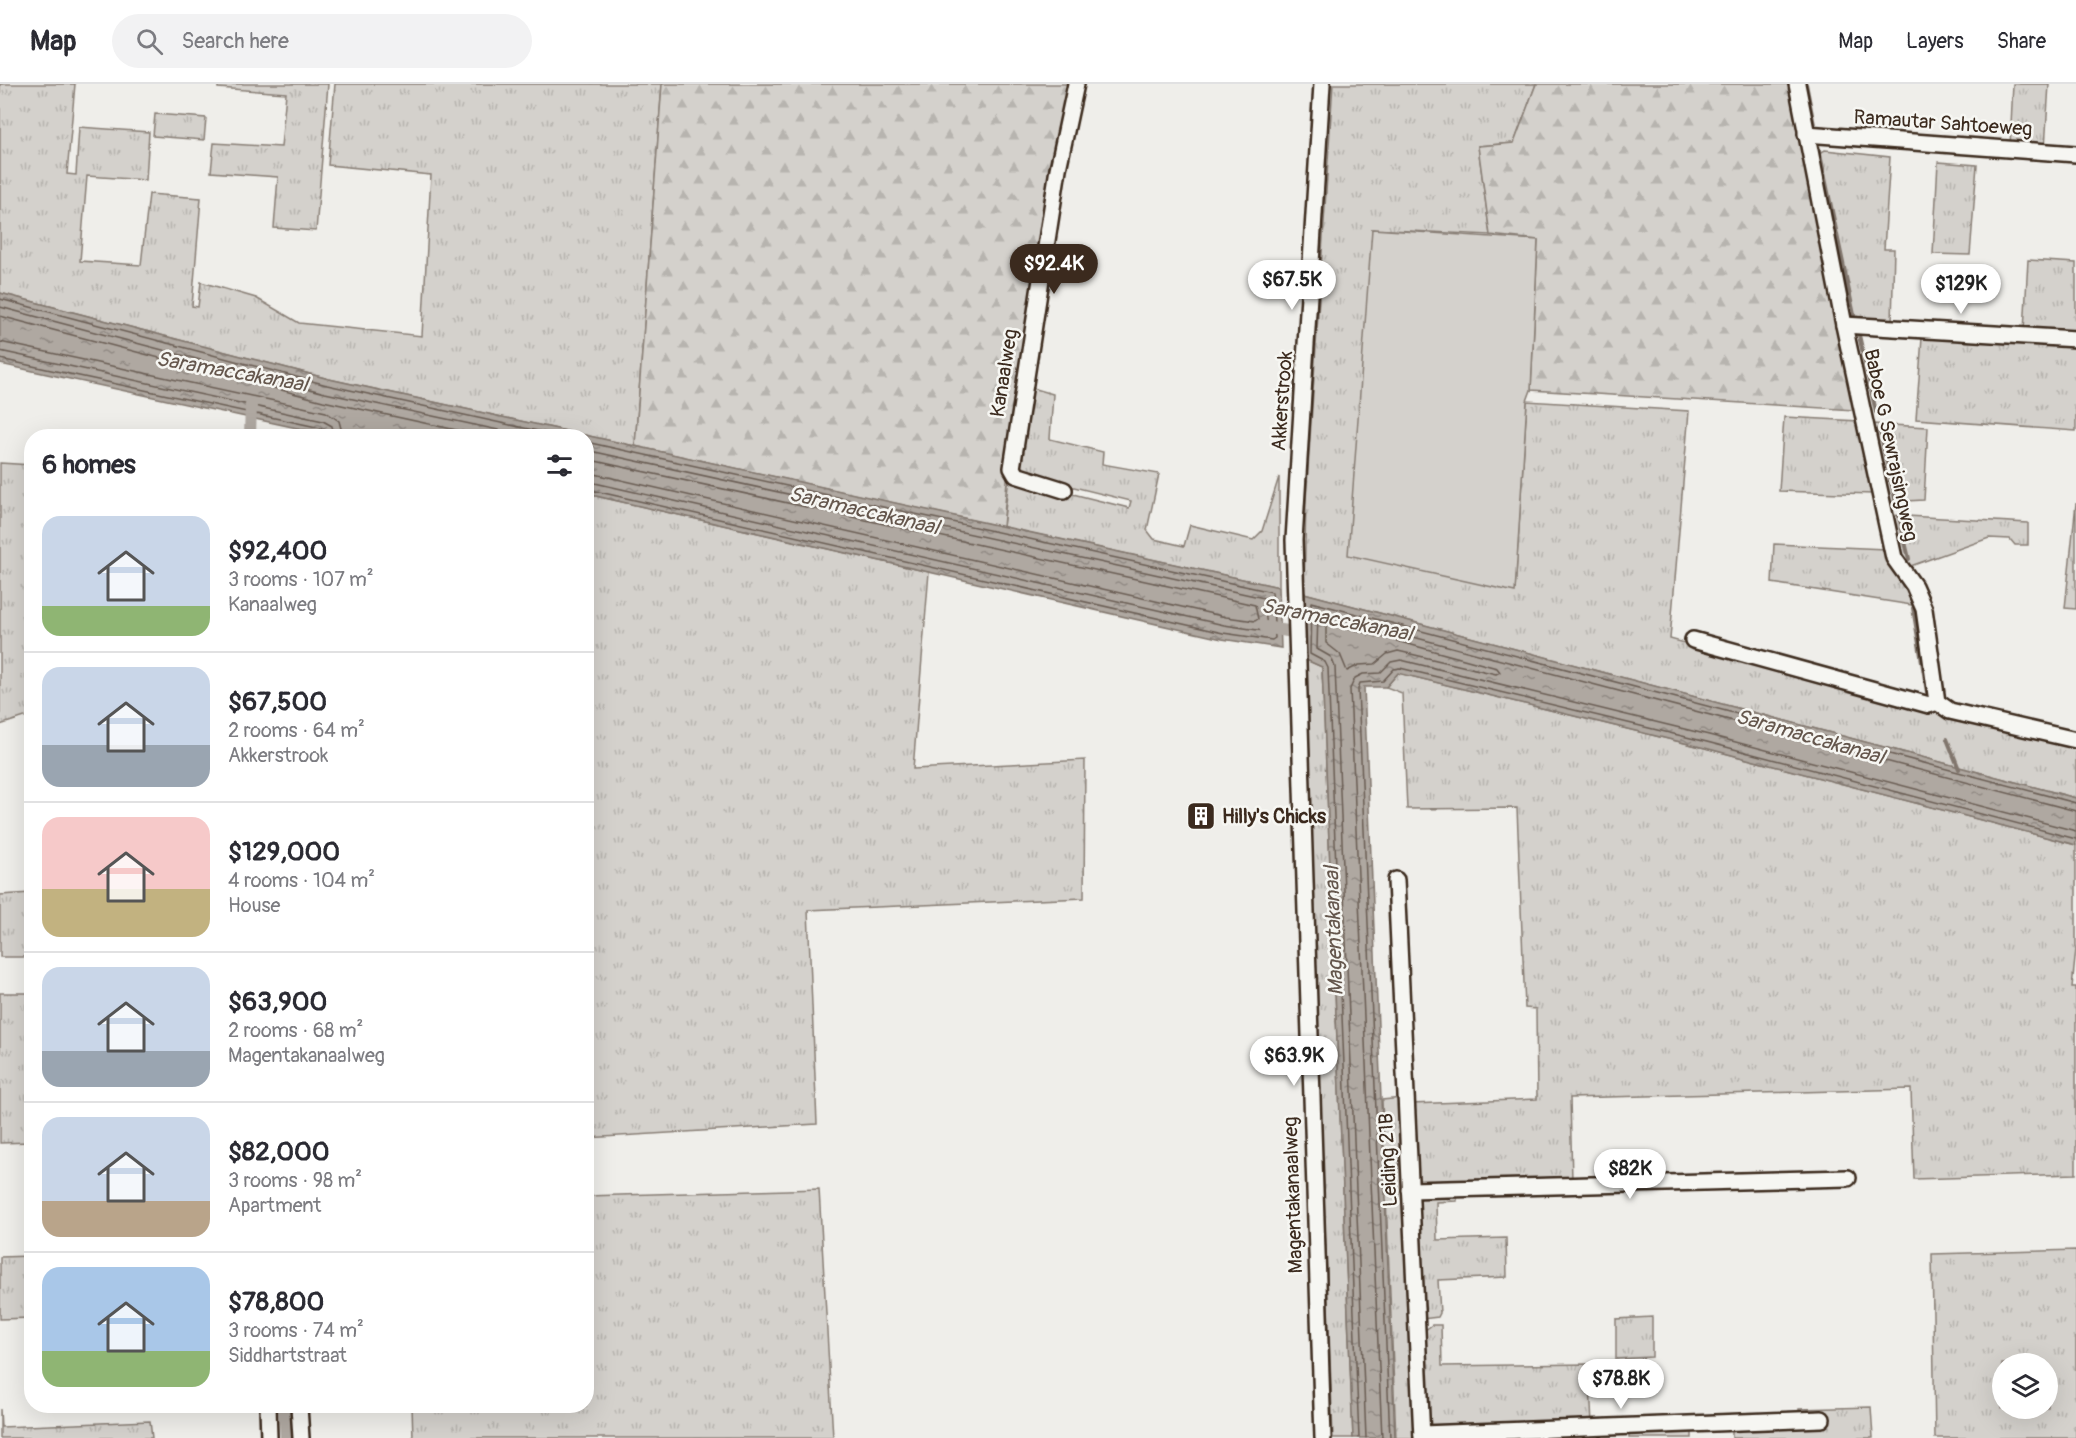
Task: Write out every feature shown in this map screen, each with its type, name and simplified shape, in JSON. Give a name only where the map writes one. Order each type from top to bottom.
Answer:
[{"type":"street","name":"Kanaalweg","points":[[1064,490],[1016,475],[1012,468],[1058,169],[1076,84]]},
{"type":"street","name":"Akkerstrook","points":[[1299,734],[1294,540],[1322,84]]},
{"type":"street","name":"Baboe G Sewrajsingweg","points":[[1797,84],[1844,324],[1894,558],[1914,586],[1923,609],[1937,702]]},
{"type":"street","name":"Ramautar Sahtoeweg","points":[[1806,134],[2076,153]]},
{"type":"street","points":[[1844,324],[2076,339]]},
{"type":"street","points":[[1693,640],[1929,705],[1937,702],[1950,711],[2076,740]]},
{"type":"street","name":"Magentakanaalweg","points":[[1299,734],[1323,1438]]},
{"type":"street","name":"Leiding 21B","points":[[1396,879],[1422,1436]]},
{"type":"street","points":[[1410,1190],[1848,1178]]},
{"type":"street","points":[[268,1413],[269,1438]]},
{"type":"street","points":[[299,1413],[301,1438]]},
{"type":"street","points":[[1422,1436],[1822,1419]]},
{"type":"green space","points":[[0,84],[75,84],[67,174],[76,175],[79,127],[149,132],[146,180],[87,176],[80,261],[141,265],[149,194],[201,198],[192,306],[198,307],[201,282],[256,298],[299,323],[422,336],[431,175],[328,165],[335,84],[662,84],[635,446],[594,437],[594,429],[557,429],[329,379],[0,293]]},
{"type":"green space","points":[[218,84],[328,84],[316,231],[274,228],[278,177],[211,172],[214,143],[281,147],[286,93],[218,88]]},
{"type":"green space","points":[[662,84],[1071,84],[1011,434],[1003,527],[635,446]]},
{"type":"green space","points":[[1333,84],[1536,84],[1514,143],[1478,146],[1490,235],[1372,229],[1515,591],[1527,401],[1689,411],[1670,639],[1950,716],[2076,746],[2076,798],[1304,593],[1306,500]]},
{"type":"green space","points":[[1536,84],[1789,84],[1854,410],[1531,390],[1538,240],[1490,235],[1478,146],[1514,143]]},
{"type":"green space","points":[[2013,84],[2049,84],[2045,148],[2010,146]]},
{"type":"green space","points":[[155,114],[206,118],[204,140],[153,136]]},
{"type":"green space","points":[[1825,150],[1890,157],[1884,249],[1894,249],[1892,322],[1851,319],[1848,314],[1815,156]]},
{"type":"green space","points":[[1938,162],[1977,165],[1970,255],[1933,254]]},
{"type":"green space","points":[[1372,229],[1538,240],[1531,390],[1527,401],[1515,592],[1348,555]]},
{"type":"green space","points":[[2028,260],[2076,263],[2076,334],[2024,331]]},
{"type":"green space","points":[[1922,338],[2076,347],[2076,431],[1916,419]]},
{"type":"green space","points":[[1029,387],[1053,394],[1050,439],[1103,452],[1102,464],[1159,474],[1147,530],[1154,539],[1184,546],[1190,525],[1253,540],[1262,531],[1279,477],[1279,587],[1003,527],[1009,478],[1129,508],[1131,501],[1017,473]]},
{"type":"green space","points":[[1784,417],[1859,421],[1873,494],[1779,491]]},
{"type":"green space","points":[[1872,424],[1928,427],[1924,500],[1886,502]]},
{"type":"green space","points":[[0,463],[24,464],[24,717],[0,725]]},
{"type":"green space","points":[[594,496],[929,572],[913,769],[1085,760],[1084,898],[808,910],[817,1124],[594,1138]]},
{"type":"green space","points":[[2076,503],[2076,609],[2065,608]]},
{"type":"green space","points":[[1890,515],[2028,523],[2028,545],[2015,545],[2010,539],[1989,538],[1905,568]]},
{"type":"green space","points":[[1774,544],[1885,549],[1890,563],[1918,606],[1772,583]]},
{"type":"green space","points":[[1304,659],[1322,667],[1353,1438],[1333,1438]]},
{"type":"green space","points":[[1398,673],[1705,748],[2076,845],[2076,949],[2072,987],[2076,987],[2076,1174],[1914,1179],[1911,1089],[1570,1098],[1572,1181],[1416,1184],[1411,1104],[1537,1099],[1536,1009],[1525,1008],[1517,808],[1407,809],[1402,693],[1386,687]]},
{"type":"green space","points":[[24,893],[24,957],[0,957],[0,895]]},
{"type":"green space","points":[[0,993],[24,993],[24,1142],[0,1143]]},
{"type":"green space","points":[[1402,1098],[1417,1438],[1396,1438],[1382,1100]]},
{"type":"green space","points":[[819,1189],[833,1438],[413,1438],[412,1413],[594,1413],[594,1196]]},
{"type":"green space","points":[[1457,1193],[1457,1201],[1436,1202],[1437,1240],[1506,1238],[1507,1277],[1438,1280],[1440,1313],[1438,1317],[1422,1319],[1417,1203],[1429,1194]]},
{"type":"green space","points":[[2076,1250],[2076,1438],[1935,1438],[1932,1254]]},
{"type":"green space","points":[[24,1256],[24,1318],[0,1319],[0,1257]]},
{"type":"green space","points":[[1652,1317],[1652,1357],[1616,1359],[1616,1319]]},
{"type":"green space","points":[[1432,1325],[1441,1325],[1442,1366],[1589,1364],[1592,1424],[1427,1427],[1420,1334]]},
{"type":"green space","points":[[1871,1407],[1873,1438],[1732,1438],[1732,1427],[1799,1425],[1799,1409]]},
{"type":"green space","points":[[0,1409],[1,1427],[150,1421],[152,1438],[0,1438]]},
{"type":"green space","points":[[1692,1430],[1692,1438],[1629,1438],[1629,1431]]},
{"type":"water","points":[[0,293],[329,379],[557,429],[302,429],[0,364]]},
{"type":"water","points":[[594,437],[1279,587],[1281,648],[1222,639],[594,496]]},
{"type":"water","name":"Magentakanaal","points":[[1304,593],[2076,798],[2076,845],[1705,748],[1398,673],[1386,687],[1364,687],[1395,1438],[1353,1438],[1322,667],[1304,659]]},
{"type":"waterway","points":[[1806,84],[1814,125]]},
{"type":"waterway","points":[[1818,145],[1854,315]]},
{"type":"waterway","points":[[1859,335],[1876,412]]},
{"type":"waterway","points":[[250,429],[251,405]]},
{"type":"waterway","points":[[1880,431],[1896,503]]},
{"type":"waterway","points":[[1899,516],[1909,559]]},
{"type":"waterway","points":[[1913,608],[1927,692]]},
{"type":"waterway","name":"Saramaccakanaal","points":[[1265,627],[1304,634]]},
{"type":"waterway","points":[[1947,739],[1959,769]]},
{"type":"waterway","points":[[284,1413],[286,1438]]},
{"type":"place","name":"Hilly's Chicks","points":[[1201,816]]}]
